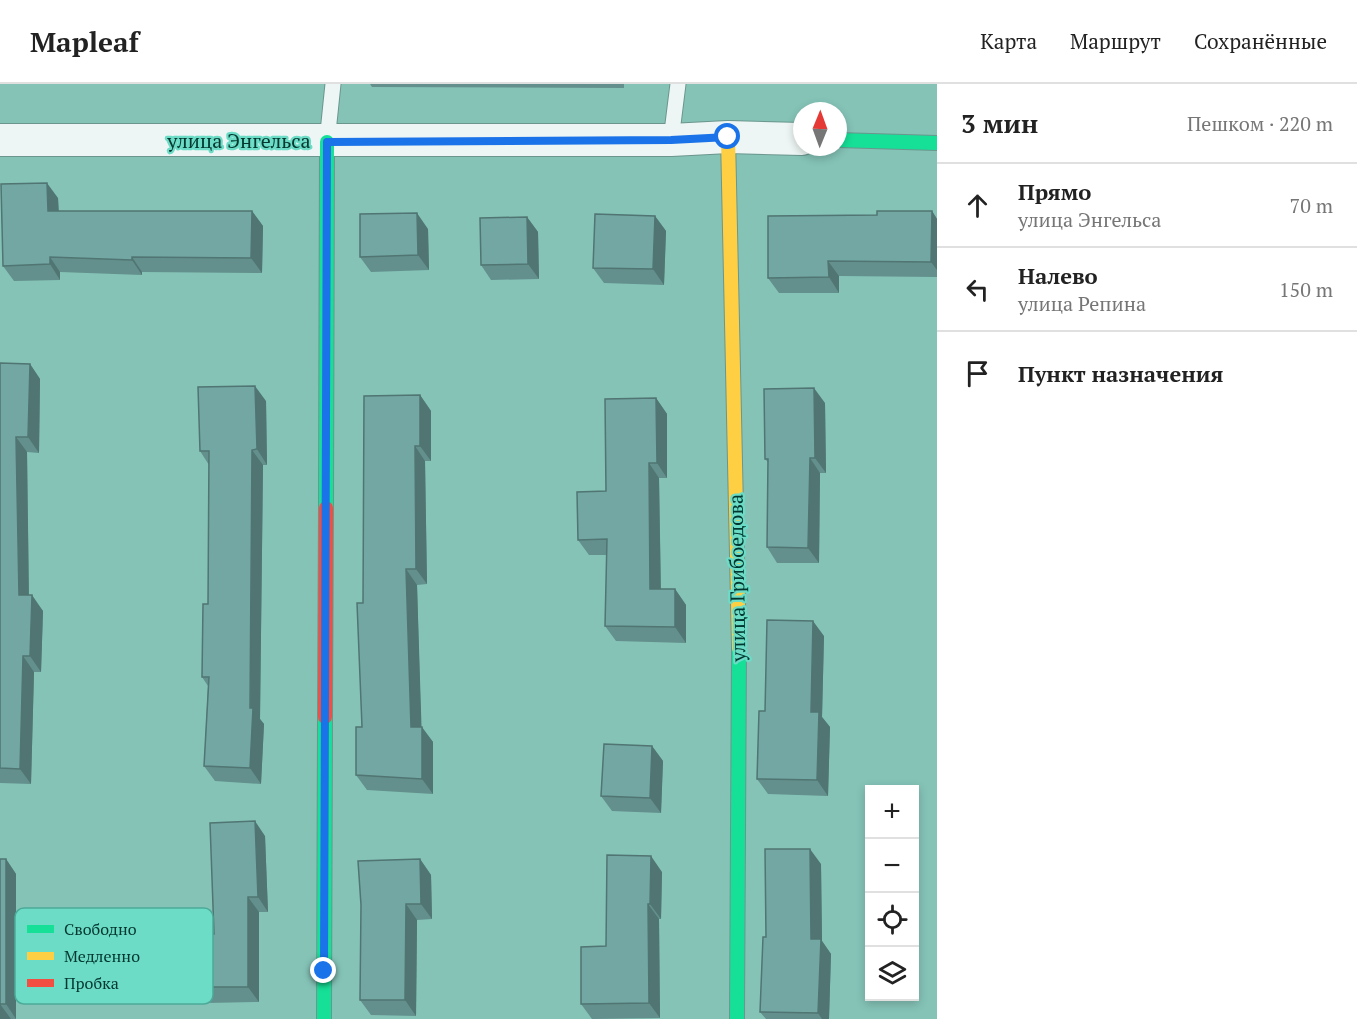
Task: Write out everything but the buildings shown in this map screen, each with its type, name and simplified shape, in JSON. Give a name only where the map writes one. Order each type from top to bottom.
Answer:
[{"type":"street","name":"улица Энгельса","points":[[0,140],[327,142],[671,140],[728,137],[793,139]]},
{"type":"street","name":"улица Грибоедова","points":[[728,137],[741,882],[737,1019]]},
{"type":"street","points":[[847,140],[937,143]]},
{"type":"street","points":[[324,1019],[327,142]]},
{"type":"lane","points":[[327,142],[333,84]]},
{"type":"lane","points":[[671,140],[678,84]]},
{"type":"traffic: fast","points":[[847,140],[937,143]]},
{"type":"traffic: fast","points":[[326,508],[327,142]]},
{"type":"traffic: fast","points":[[737,1019],[739,648]]},
{"type":"traffic: fast","points":[[324,1019],[325,717]]},
{"type":"traffic: slow","points":[[728,137],[739,648]]},
{"type":"traffic: jam","points":[[325,717],[326,508]]},
{"type":"route","points":[[324,971],[327,142],[671,140],[728,137]]}]
